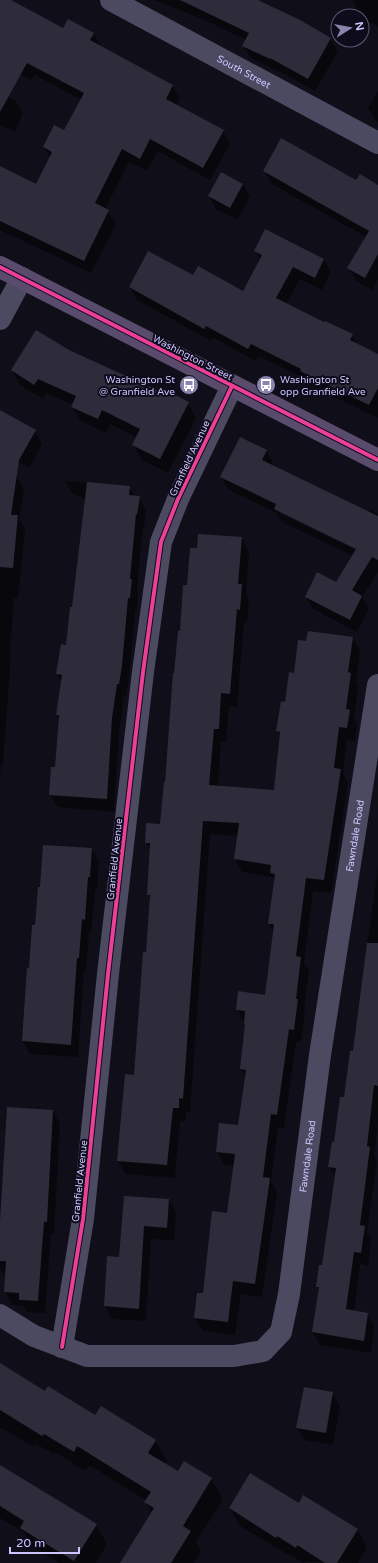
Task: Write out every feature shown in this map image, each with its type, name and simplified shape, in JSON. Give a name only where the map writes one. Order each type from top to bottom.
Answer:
[{"type":"main road","name":"Washington Street","points":[[0,267],[378,460]]},
{"type":"street","name":"South Street","points":[[111,0],[378,143]]},
{"type":"street","points":[[0,319],[22,278]]},
{"type":"street","name":"Granfield Avenue","points":[[62,1347],[83,1219],[108,974],[143,672],[161,542],[178,499],[232,386]]},
{"type":"street","name":"Fawndale Road","points":[[0,1316],[34,1336],[87,1356],[234,1356],[262,1351],[281,1332],[289,1294],[320,1056],[378,685]]},
{"type":"building","points":[[0,0],[11,0],[63,28],[68,19],[94,33],[90,40],[173,85],[166,99],[224,130],[203,168],[150,139],[140,159],[122,149],[95,203],[109,210],[84,261],[0,221],[0,166],[36,184],[52,152],[43,147],[54,125],[64,130],[84,93],[27,63],[0,112]]},
{"type":"building","points":[[180,0],[258,0],[300,20],[330,37],[330,40],[308,79],[270,58],[242,46],[249,33]]},
{"type":"building","points":[[281,138],[356,180],[360,174],[378,185],[378,254],[365,278],[347,268],[369,231],[263,171]]},
{"type":"building","points":[[221,172],[243,184],[230,208],[208,196]]},
{"type":"building","points":[[265,229],[324,259],[315,278],[293,267],[276,298],[324,322],[325,321],[353,334],[350,340],[378,354],[378,388],[369,405],[300,371],[301,369],[251,344],[248,349],[206,326],[204,329],[129,287],[148,251],[193,275],[198,266],[243,291],[262,255],[254,251]]},
{"type":"building","points":[[36,330],[69,350],[159,391],[161,388],[189,402],[160,459],[132,445],[140,429],[102,410],[98,419],[71,407],[76,396],[38,379],[34,385],[11,370]]},
{"type":"building","points":[[0,410],[36,430],[19,460],[11,515],[18,515],[13,568],[0,567]]},
{"type":"building","points":[[240,437],[267,450],[262,460],[378,516],[378,560],[372,557],[352,590],[362,596],[350,620],[305,597],[317,572],[336,582],[356,549],[274,509],[276,504],[220,477]]},
{"type":"building","points":[[87,482],[130,486],[129,495],[140,496],[137,515],[136,514],[130,579],[132,579],[130,598],[128,598],[122,666],[119,684],[117,684],[112,718],[107,799],[49,795],[51,767],[55,767],[59,715],[56,715],[62,675],[56,674],[61,644],[66,645]]},
{"type":"building","points":[[198,534],[242,537],[238,584],[242,584],[240,610],[237,609],[230,694],[221,693],[219,729],[214,729],[209,785],[274,790],[280,732],[276,731],[281,701],[285,702],[289,672],[294,673],[298,640],[306,641],[308,631],[353,637],[348,672],[351,673],[346,709],[350,710],[347,728],[339,727],[334,768],[341,769],[324,880],[306,878],[296,956],[301,957],[296,999],[298,999],[294,1030],[289,1029],[277,1115],[271,1114],[263,1177],[270,1178],[255,1284],[233,1281],[228,1322],[194,1318],[197,1293],[203,1293],[212,1211],[227,1213],[235,1154],[216,1152],[219,1123],[238,1125],[246,1070],[240,1069],[245,1011],[236,1010],[238,991],[265,995],[274,924],[268,924],[275,874],[270,873],[271,865],[234,859],[239,823],[203,821],[183,1099],[179,1098],[179,1108],[173,1108],[167,1165],[117,1161],[125,1074],[134,1075],[143,952],[146,952],[150,895],[147,895],[150,843],[145,843],[146,823],[160,824],[165,782],[173,673],[178,631],[180,631],[183,585],[187,585],[190,548],[197,548]]},
{"type":"building","points":[[43,845],[92,848],[85,920],[82,919],[79,958],[77,958],[71,1045],[22,1041],[27,968],[29,968],[32,925],[35,925],[38,887],[40,887]]},
{"type":"building","points":[[367,943],[378,943],[378,1086],[374,1085],[367,1146],[370,1147],[360,1225],[365,1226],[361,1253],[354,1252],[346,1309],[368,1313],[364,1341],[312,1332],[319,1287],[316,1287],[319,1265],[322,1265],[336,1168],[328,1167],[332,1142],[334,1142],[340,1097],[344,1097],[350,1051],[353,1051]]},
{"type":"building","points":[[7,1107],[53,1110],[47,1222],[44,1222],[38,1301],[19,1300],[19,1293],[4,1292],[6,1261],[0,1261],[0,1221]]},
{"type":"building","points":[[124,1196],[169,1199],[167,1228],[144,1226],[139,1309],[104,1306],[107,1256],[119,1257]]},
{"type":"building","points":[[0,1363],[45,1391],[48,1386],[95,1415],[101,1406],[156,1440],[148,1453],[178,1471],[184,1461],[212,1478],[183,1526],[191,1531],[171,1563],[120,1563],[154,1508],[144,1502],[151,1492],[77,1446],[74,1452],[44,1434],[42,1436],[0,1410]]},
{"type":"building","points":[[304,1387],[333,1392],[326,1433],[296,1428]]},
{"type":"building","points":[[0,1465],[97,1524],[74,1561],[20,1528],[24,1521],[0,1506]]},
{"type":"building","points":[[250,1473],[299,1503],[303,1495],[358,1529],[337,1563],[325,1563],[297,1545],[296,1548],[277,1536],[276,1538],[229,1508]]},
{"type":"cycle path","points":[[0,267],[378,460]]},
{"type":"cycle path","points":[[62,1347],[83,1219],[108,974],[143,672],[161,542],[178,499],[232,386]]},
{"type":"place","name":"Washington St @ Granfield Ave","points":[[189,385]]},
{"type":"place","name":"Washington St opp Granfield Ave","points":[[266,385]]}]
